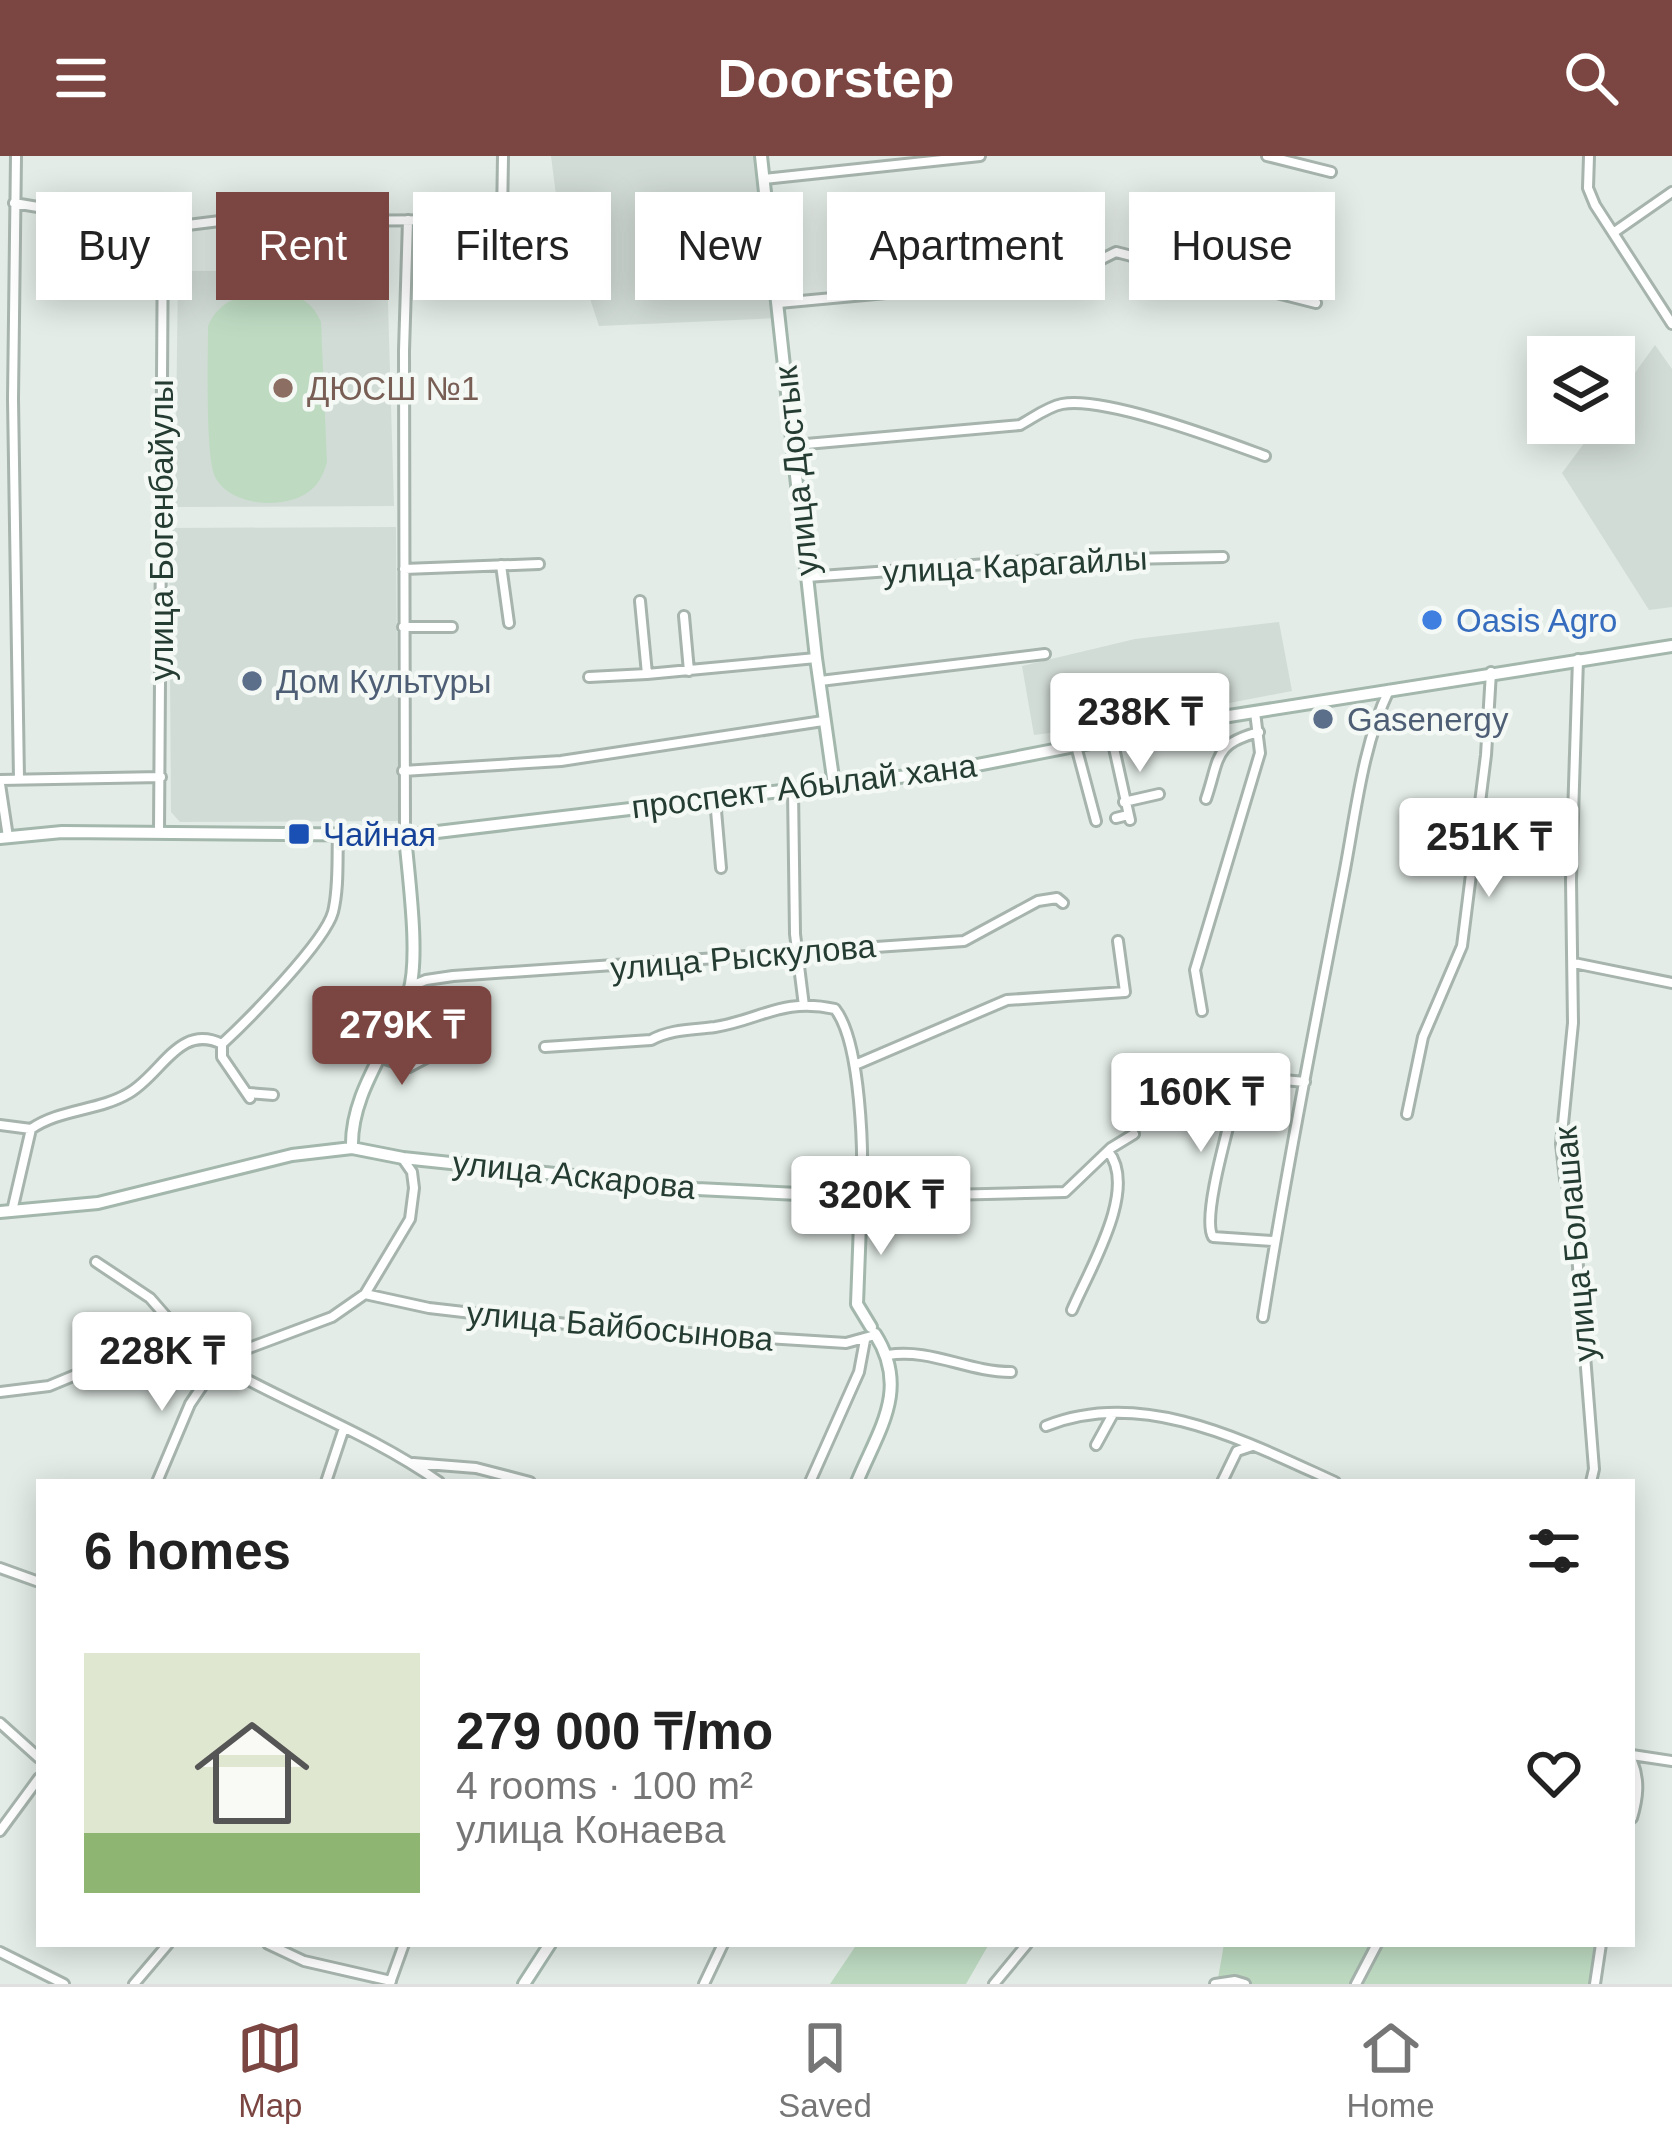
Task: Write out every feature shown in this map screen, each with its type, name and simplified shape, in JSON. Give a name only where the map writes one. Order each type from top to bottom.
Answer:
[{"type":"street","points":[[16,156],[19,779]]},
{"type":"street","points":[[502,192],[503,156]]},
{"type":"street","name":"улица Достык","points":[[761,156],[815,658],[835,785]]},
{"type":"street","points":[[764,179],[980,156]]},
{"type":"street","points":[[1267,156],[1331,172]]},
{"type":"street","points":[[1589,156],[1588,188],[1613,232],[1668,308],[1672,324]]},
{"type":"street","points":[[1613,232],[1672,192]]},
{"type":"street","points":[[14,203],[36,207]]},
{"type":"street","points":[[352,1148],[356,1112],[411,986],[403,771],[408,220]]},
{"type":"street","points":[[192,221],[413,220]]},
{"type":"street","points":[[0,237],[13,237]]},
{"type":"street","points":[[778,303],[1068,276],[1116,253],[1316,303]]},
{"type":"street","name":"улица Богенбайулы","points":[[158,833],[163,300]]},
{"type":"street","points":[[794,445],[1020,425],[1051,408],[1085,404],[1221,439],[1264,456]]},
{"type":"street","points":[[0,458],[16,458]]},
{"type":"street","name":"улица Карагайлы","points":[[807,577],[1028,561],[1223,557]]},
{"type":"street","points":[[404,569],[539,564]]},
{"type":"street","points":[[501,566],[509,623]]},
{"type":"street","points":[[640,601],[647,674]]},
{"type":"street","points":[[684,616],[689,670]]},
{"type":"street","points":[[403,627],[452,627]]},
{"type":"street","name":"проспект Абылай хана","points":[[4,837],[44,832],[404,835],[941,772],[1255,712],[1672,646]]},
{"type":"street","points":[[818,681],[1045,654]]},
{"type":"street","points":[[589,677],[815,658]]},
{"type":"street","name":"улица Болашак","points":[[1578,659],[1571,880],[1574,1023],[1561,1144],[1573,1204],[1592,1479]]},
{"type":"street","points":[[1407,1114],[1423,1037],[1462,946],[1486,755],[1491,672]]},
{"type":"street","points":[[1263,1317],[1273,1241],[1376,722],[1389,690]]},
{"type":"street","points":[[1202,1011],[1195,970],[1260,753],[1255,712]]},
{"type":"street","points":[[403,771],[561,760],[823,721]]},
{"type":"street","points":[[1206,799],[1223,746],[1231,739],[1259,732]]},
{"type":"street","points":[[1112,739],[1129,818],[1116,818]]},
{"type":"street","points":[[1076,746],[1096,821]]},
{"type":"street","points":[[4,837],[0,782],[161,777]]},
{"type":"street","points":[[793,790],[803,1006]]},
{"type":"street","points":[[1124,802],[1159,794]]},
{"type":"street","points":[[715,799],[721,868]]},
{"type":"street","points":[[273,1095],[249,1095],[222,1058],[222,1044],[318,943],[333,914],[338,835]]},
{"type":"street","name":"улица Рыскулова","points":[[411,986],[453,976],[964,941],[1038,901],[1057,898],[1064,903]]},
{"type":"street","points":[[855,1065],[1007,1000],[1125,992],[1118,941]]},
{"type":"street","points":[[1574,963],[1672,983]]},
{"type":"street","points":[[545,1047],[622,1045],[803,1006],[835,1010],[841,1016],[855,1065],[861,1197],[856,1304],[870,1334],[888,1354],[892,1384],[890,1403],[858,1479]]},
{"type":"street","points":[[0,1125],[31,1129],[103,1106],[131,1092],[192,1038],[208,1037],[222,1044]]},
{"type":"street","points":[[379,1057],[409,1067],[426,1058]]},
{"type":"street","points":[[1273,1241],[1213,1237],[1208,1227],[1213,1198],[1241,1076],[1305,1082]]},
{"type":"street","points":[[6,1212],[31,1129]]},
{"type":"street","name":"улица Аскарова","points":[[6,1212],[98,1203],[292,1155],[352,1148],[403,1158],[697,1189],[861,1197],[1064,1192],[1134,1133]]},
{"type":"street","points":[[1072,1310],[1114,1208],[1120,1172],[1108,1151]]},
{"type":"street","points":[[158,1479],[190,1404],[216,1367],[249,1348],[332,1318],[365,1294],[410,1219],[414,1188],[403,1158]]},
{"type":"street","points":[[96,1262],[150,1298],[216,1367],[344,1428],[435,1479]]},
{"type":"street","name":"улица Байбосынова","points":[[365,1294],[430,1308],[593,1328],[808,1342],[870,1334]]},
{"type":"street","points":[[811,1479],[860,1372],[870,1334]]},
{"type":"street","points":[[888,1354],[923,1354],[963,1366],[1011,1372]]},
{"type":"street","points":[[0,1392],[49,1386],[102,1364],[216,1367]]},
{"type":"street","points":[[1046,1426],[1079,1413],[1195,1423],[1328,1479]]},
{"type":"street","points":[[1096,1445],[1113,1414]]},
{"type":"street","points":[[327,1479],[344,1428]]},
{"type":"street","points":[[1223,1479],[1237,1451],[1254,1446]]},
{"type":"street","points":[[411,1463],[476,1468],[518,1479]]},
{"type":"street","points":[[0,1568],[36,1581]]},
{"type":"street","points":[[0,1724],[36,1755]]},
{"type":"street","points":[[1635,1758],[1672,1761]]},
{"type":"street","points":[[0,1831],[36,1782]]},
{"type":"street","points":[[134,1984],[165,1947]]},
{"type":"street","points":[[274,1947],[304,1961],[390,1982],[403,1947]]},
{"type":"street","points":[[524,1984],[548,1947]]},
{"type":"street","points":[[704,1984],[722,1947]]},
{"type":"street","points":[[994,1984],[1025,1947]]},
{"type":"street","points":[[1357,1984],[1376,1947]]},
{"type":"street","points":[[1595,1984],[1601,1947]]},
{"type":"street","points":[[0,1952],[64,1984]]},
{"type":"street","points":[[1215,1984],[1245,1984]]},
{"type":"shaded area","points":[[551,156],[757,156],[762,192],[635,192],[635,300],[776,300],[778,318],[599,326],[590,300],[611,300],[611,192],[556,192]]},
{"type":"shaded area","name":"ДЮСШ №1","points":[[192,271],[216,271],[216,300],[388,300],[394,506],[175,507],[178,300],[192,300]]},
{"type":"shaded area","points":[[1655,345],[1672,369],[1672,607],[1649,610],[1562,473],[1583,444],[1635,444],[1635,373]]},
{"type":"shaded area","points":[[396,527],[398,821],[180,822],[171,812],[169,528]]},
{"type":"shaded area","points":[[1279,622],[1292,691],[1121,724],[1034,735],[1022,666],[1135,639]]},
{"type":"green space","points":[[234,300],[302,300],[321,322],[327,462],[321,478],[306,494],[263,503],[235,496],[215,477],[208,427],[208,326]]},
{"type":"green space","points":[[855,1947],[987,1947],[966,1984],[830,1984]]},
{"type":"green space","points":[[1223,1947],[1602,1947],[1591,1984],[1217,1984]]},
{"type":"place","name":"ДЮСШ №1","points":[[283,388]]},
{"type":"place","name":"Oasis Agro","points":[[1432,620]]},
{"type":"place","name":"Дом Культуры","points":[[252,681]]},
{"type":"place","name":"Gasenergy","points":[[1323,719]]},
{"type":"place","name":"Чайная","points":[[299,834]]}]
